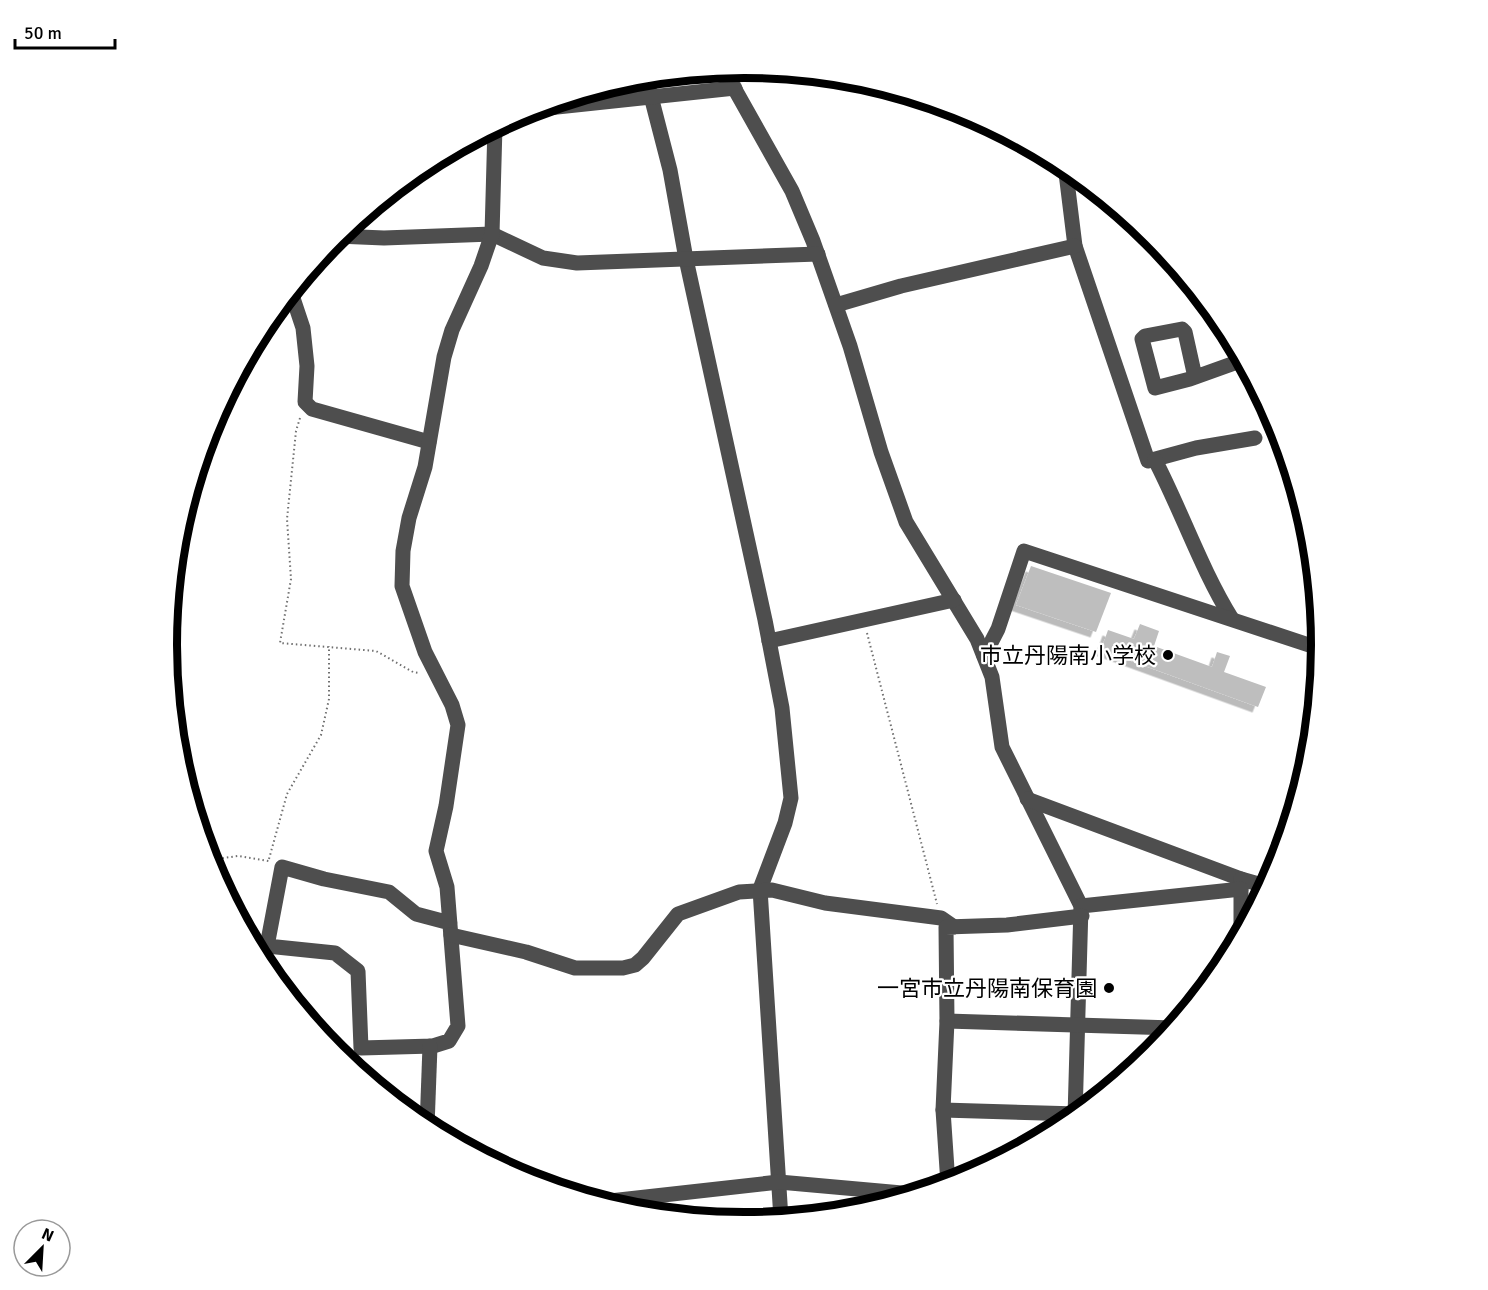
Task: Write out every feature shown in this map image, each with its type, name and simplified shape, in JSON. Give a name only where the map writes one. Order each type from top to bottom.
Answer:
[{"type":"street","points":[[729,78],[792,191],[836,305],[881,453],[906,522],[977,639],[992,677],[1002,747],[1082,911],[1076,1104]]},
{"type":"street","points":[[648,87],[670,170],[686,259],[770,642],[782,708],[791,798],[785,823],[760,889],[781,1211]]},
{"type":"street","points":[[568,106],[735,88]]},
{"type":"street","points":[[495,135],[492,234],[481,266],[452,330],[425,467],[409,518],[403,551],[402,586],[425,651],[452,705],[458,725],[446,806],[436,851],[447,887],[451,929],[458,1026],[448,1041],[429,1046],[361,1048],[358,971],[334,952],[267,946],[276,864],[324,879],[389,892],[416,914],[451,929],[575,968],[623,968],[634,965],[643,958],[678,914],[739,892],[760,889],[788,893],[825,903],[941,918],[954,927]]},
{"type":"street","points":[[1067,179],[1075,246],[1148,461],[1197,448],[1255,438]]},
{"type":"street","points":[[351,237],[384,238],[492,234],[543,258],[577,263],[818,254]]},
{"type":"street","points":[[836,305],[901,286],[1075,246]]},
{"type":"street","points":[[294,300],[303,328],[307,366],[305,402],[312,409],[429,442]]},
{"type":"street","points":[[1195,377],[1235,363]]},
{"type":"street","points":[[1155,460],[1168,485],[1194,549],[1232,620]]},
{"type":"street","points":[[984,656],[998,629],[1024,551],[1311,646]]},
{"type":"street","points":[[770,642],[954,600]]},
{"type":"street","points":[[1027,799],[1241,884]]},
{"type":"street","points":[[1241,884],[1241,918]]},
{"type":"street","points":[[947,1174],[943,1110],[947,1021],[946,927],[1007,925],[1241,884],[1258,885]]},
{"type":"street","points":[[947,1021],[1162,1028]]},
{"type":"street","points":[[427,1115],[429,1046]]},
{"type":"street","points":[[943,1110],[1061,1114]]},
{"type":"street","points":[[625,1199],[779,1182],[893,1192]]},
{"type":"path","points":[[305,402],[296,431],[291,476],[287,519],[291,579],[280,643],[376,651],[413,672],[437,675]]},
{"type":"path","points":[[864,620],[941,918]]},
{"type":"path","points":[[219,859],[238,856],[276,864],[287,794],[321,735],[329,699],[329,646]]},
{"type":"building","points":[[1031,566],[1111,593],[1096,632],[1016,605]]},
{"type":"building","points":[[1140,624],[1159,631],[1154,646],[1212,667],[1217,652],[1230,656],[1224,672],[1266,687],[1258,707],[1101,650],[1108,630],[1134,639]]},
{"type":"place","name":"市立丹陽南小学校","points":[[1168,655]]},
{"type":"place","name":"一宮市立丹陽南保育園","points":[[1109,988]]}]
